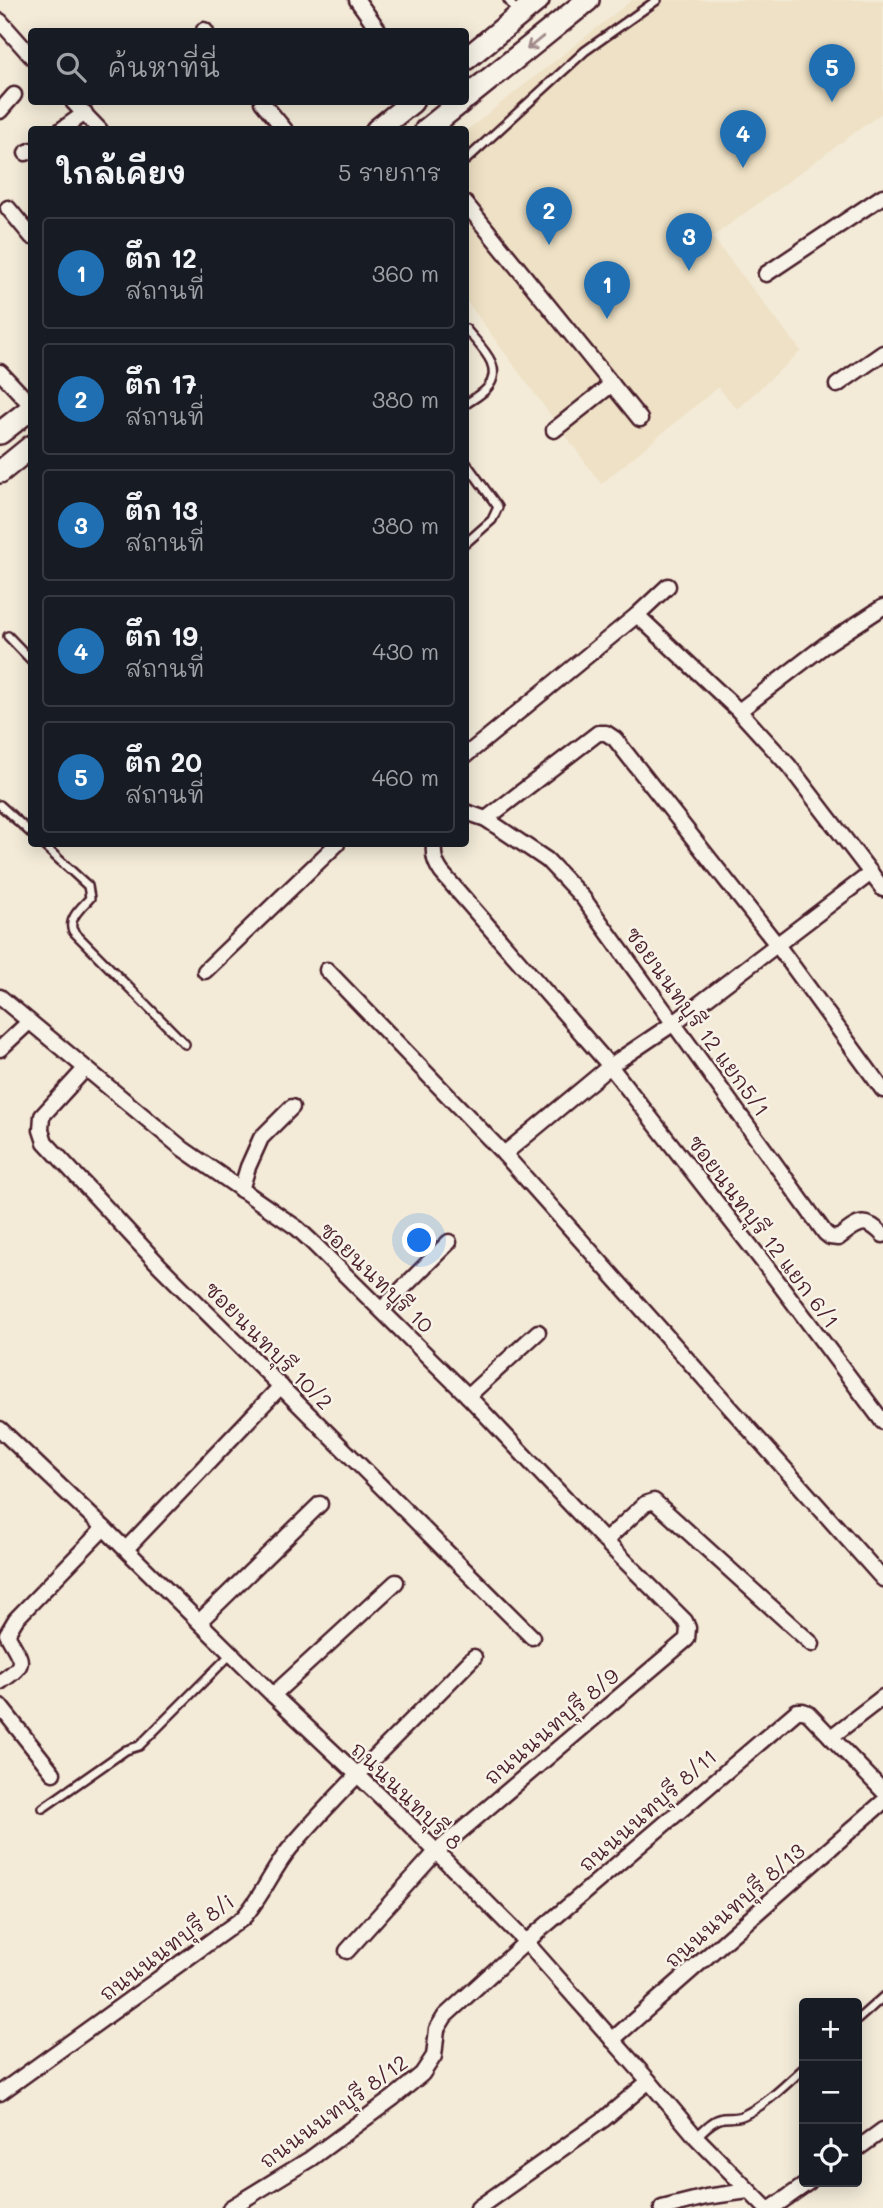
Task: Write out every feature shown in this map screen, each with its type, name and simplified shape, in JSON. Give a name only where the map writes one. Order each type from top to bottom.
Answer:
[{"type":"main road","points":[[469,56],[514,8],[538,0]]},
{"type":"main road","points":[[469,96],[588,0]]},
{"type":"main road","points":[[382,126],[408,105]]},
{"type":"main road","points":[[431,126],[457,105]]},
{"type":"main road","points":[[0,433],[28,410]]},
{"type":"main road","points":[[0,472],[28,456]]},
{"type":"street","points":[[357,0],[377,28]]},
{"type":"street","points":[[0,21],[28,52]]},
{"type":"street","points":[[0,111],[14,95]]},
{"type":"street","points":[[76,105],[96,126]]},
{"type":"street","points":[[264,105],[282,126]]},
{"type":"street","points":[[67,126],[85,113]]},
{"type":"street","points":[[766,274],[883,196]]},
{"type":"street","points":[[8,208],[28,232]]},
{"type":"street","points":[[469,208],[640,419]]},
{"type":"street","points":[[836,385],[883,353]]},
{"type":"street","points":[[0,372],[28,403]]},
{"type":"street","points":[[554,430],[612,384]]},
{"type":"street","points":[[469,753],[637,615],[667,586]]},
{"type":"street","points":[[739,711],[825,645],[883,607]]},
{"type":"street","points":[[637,615],[739,711],[789,766],[883,889]]},
{"type":"street","points":[[486,819],[598,733],[606,733],[615,739],[778,946],[883,1090]]},
{"type":"street","name":"ซอยนนทบุรี 12 แยก5/1","points":[[469,813],[486,819],[547,860],[583,898],[825,1233],[838,1238],[858,1224],[866,1223],[874,1226],[883,1235]]},
{"type":"street","points":[[205,971],[334,847]]},
{"type":"street","name":"ซอยนนทบุรี 12 แยก 6/1","points":[[434,847],[435,863],[442,873],[610,1066],[763,1262],[883,1422]]},
{"type":"street","points":[[504,1154],[610,1066],[674,1023],[872,873]]},
{"type":"street","points":[[327,970],[504,1154],[883,1579]]},
{"type":"street","name":"ซอยนนทบุรี 10","points":[[0,997],[183,1149],[297,1228],[468,1396],[685,1621],[688,1628]]},
{"type":"street","points":[[0,1049],[29,1022]]},
{"type":"street","name":"ซอยนนทบุรี 10/2","points":[[85,1069],[42,1116],[43,1140],[160,1265],[532,1637]]},
{"type":"street","points":[[241,1190],[261,1138],[292,1107]]},
{"type":"street","points":[[382,1309],[449,1242]]},
{"type":"street","points":[[468,1396],[538,1332]]},
{"type":"street","points":[[126,1549],[281,1386]]},
{"type":"street","points":[[0,1452],[5,1434]]},
{"type":"street","name":"ถนนนนทบุรี 8","points":[[5,1434],[358,1775],[526,1942],[696,2137],[766,2208]]},
{"type":"street","points":[[605,1541],[645,1504],[653,1501],[812,1644]]},
{"type":"street","points":[[200,1621],[320,1504]]},
{"type":"street","points":[[0,1682],[21,1665],[21,1657],[7,1634],[16,1619],[104,1528]]},
{"type":"street","points":[[273,1695],[396,1582]]},
{"type":"street","name":"ถนนนนทบุรี 8/9","points":[[347,1951],[436,1852],[687,1639],[688,1628]]},
{"type":"street","name":"ถนนนนทบุรี 8/i","points":[[0,2093],[243,1918],[254,1906],[289,1849],[474,1657]]},
{"type":"street","points":[[883,1697],[831,1737],[883,1791]]},
{"type":"street","points":[[0,1706],[53,1773]]},
{"type":"street","name":"ถนนนนทบุรี 8/11","points":[[526,1942],[797,1711],[808,1713],[831,1737]]},
{"type":"street","name":"ถนนนนทบุรี 8/13","points":[[612,2040],[883,1801]]},
{"type":"street","name":"ถนนนนทบุรี 8/12","points":[[230,2208],[310,2159],[422,2074],[434,2056],[437,2029],[445,2016],[526,1942]]},
{"type":"street","points":[[478,2208],[604,2119],[649,2081]]},
{"type":"street","points":[[862,2145],[883,2130]]},
{"type":"street","points":[[772,2208],[802,2187]]},
{"type":"street","points":[[662,2208],[706,2197],[748,2191]]},
{"type":"lane","points":[[469,157],[585,51],[657,0]]},
{"type":"lane","points":[[469,333],[494,365],[495,374],[488,387],[469,402]]},
{"type":"lane","points":[[469,467],[498,508],[492,520],[469,540]]},
{"type":"lane","points":[[8,636],[28,657]]},
{"type":"lane","points":[[0,805],[28,830]]},
{"type":"lane","points":[[45,847],[88,886],[91,893],[90,898],[71,920],[70,927],[73,932],[185,1044]]},
{"type":"lane","points":[[43,1808],[126,1750],[139,1746],[231,1654]]},
{"type":"lane","points":[[862,2016],[883,1997]]},
{"type":"lane","points":[[696,2137],[712,2123],[723,2118],[741,2117],[769,2099],[799,2072]]},
{"type":"shaded area","points":[[632,0],[883,0],[883,112],[712,237],[801,351],[737,409],[718,387],[601,484],[469,304],[469,129]]},
{"type":"place","name":"ตึก 20","points":[[832,102]]},
{"type":"place","name":"ตึก 19","points":[[743,168]]},
{"type":"place","name":"ตึก 17","points":[[549,245]]},
{"type":"place","name":"ตึก 13","points":[[689,271]]},
{"type":"place","name":"ตึก 12","points":[[607,319]]}]
